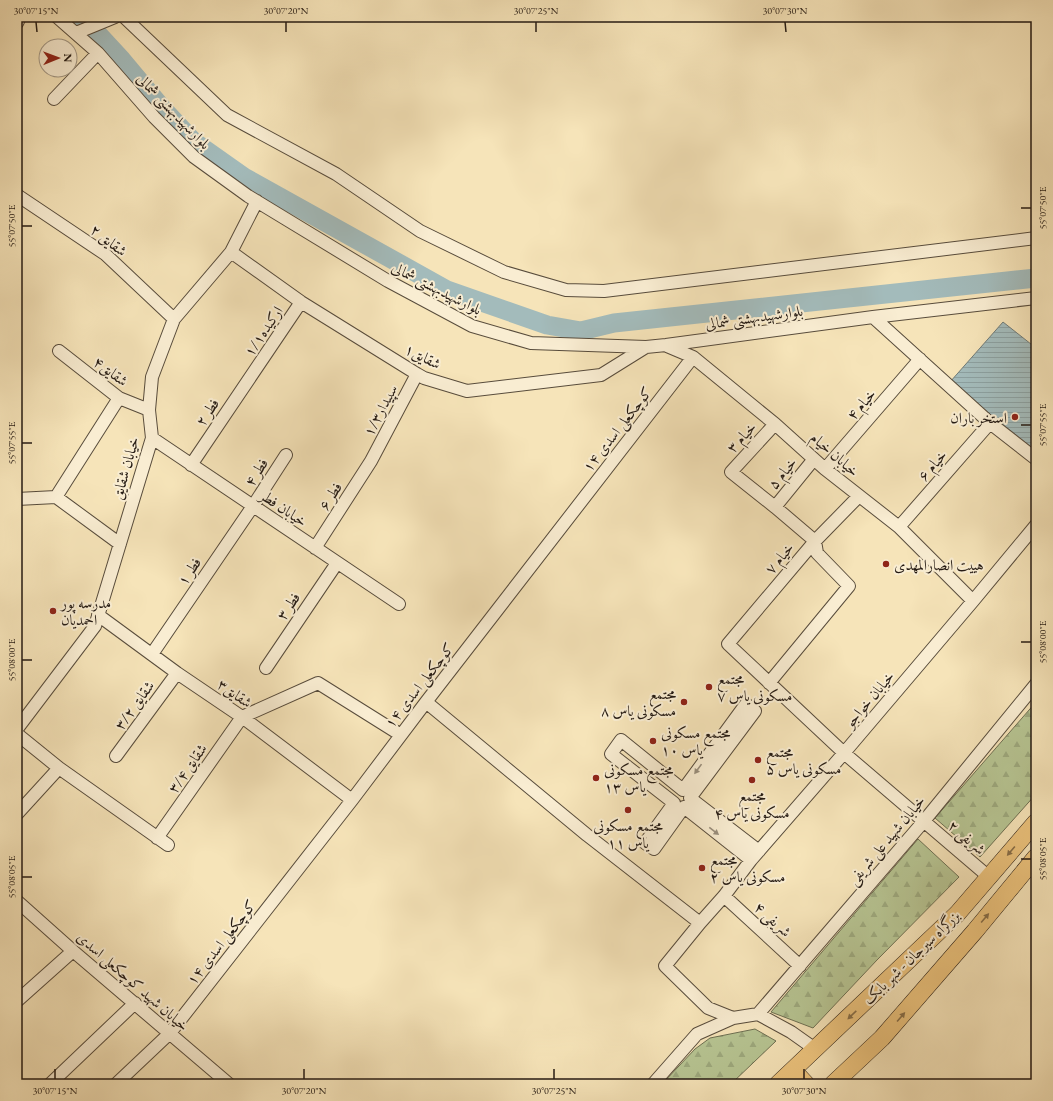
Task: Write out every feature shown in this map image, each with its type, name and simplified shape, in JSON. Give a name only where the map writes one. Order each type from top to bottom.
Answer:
[{"type":"highway","name":"بزرگراه سیرجان - شهر بابک","points":[[778,1084],[957,914],[1036,822]]},
{"type":"highway","name":"بزرگراه سیرجان - شهر بابک","points":[[833,1084],[882,1038],[975,931],[1036,857]]},
{"type":"highway","points":[[793,1070],[806,1084]]},
{"type":"street","points":[[17,23],[20,17]]},
{"type":"street","name":"بلوارشهیدبهشتی شمالی","points":[[57,17],[98,54],[154,116],[194,157],[248,196],[388,281],[472,326],[531,343],[646,347],[873,317],[1036,298]]},
{"type":"street","points":[[76,33],[115,17]]},
{"type":"street","name":"بلوارشهیدبهشتی شمالی","points":[[124,17],[227,115],[336,174],[420,231],[504,272],[566,290],[604,291],[1036,238]]},
{"type":"street","points":[[54,99],[98,54]]},
{"type":"street","name":"شقایق ۲","points":[[17,195],[106,254],[174,320]]},
{"type":"street","name":"خیابان شقایق","points":[[17,729],[96,620],[152,438],[149,410],[152,377],[174,320],[231,252],[257,201]]},
{"type":"street","name":"شقایق۱","points":[[231,252],[301,302],[417,374],[424,378],[467,391],[601,375],[646,347]]},
{"type":"street","name":"ارکیده۱/۱","points":[[250,377],[301,302]]},
{"type":"street","points":[[873,317],[990,423],[1036,459]]},
{"type":"street","name":"خیابان خیام","points":[[666,345],[693,357],[775,424],[825,469],[899,528],[973,601]]},
{"type":"street","name":"شقایق۴","points":[[59,351],[119,398],[149,410]]},
{"type":"street","name":"کوچکعلی اسدی ۱۴","points":[[116,1084],[170,1033],[352,800],[693,357]]},
{"type":"street","name":"خیام ۴","points":[[825,469],[920,359]]},
{"type":"street","name":"سپیدار۱/۳","points":[[372,461],[417,374]]},
{"type":"street","name":"فطر ۲","points":[[191,464],[250,377]]},
{"type":"street","points":[[56,496],[119,398]]},
{"type":"street","name":"خیام ۶","points":[[899,528],[990,423]]},
{"type":"street","name":"خیام ۳","points":[[775,424],[731,472],[775,507]]},
{"type":"street","name":"خیابان فطر","points":[[152,438],[399,604]]},
{"type":"street","name":"فطر ۴","points":[[253,506],[286,455]]},
{"type":"street","name":"خیام ۵","points":[[775,507],[814,459]]},
{"type":"street","name":"فطر ۶","points":[[315,548],[372,461]]},
{"type":"street","points":[[17,499],[56,496],[120,544]]},
{"type":"street","name":"خیام ۷","points":[[728,644],[815,541],[859,496]]},
{"type":"street","name":"فطر ۱","points":[[152,654],[253,506]]},
{"type":"street","points":[[769,684],[849,586],[817,553],[815,541],[775,507]]},
{"type":"street","name":"خیابان خواجو","points":[[733,1018],[708,1008],[665,966],[724,896],[755,855],[844,753],[1036,525]]},
{"type":"street","name":"فطر ۳","points":[[266,668],[337,563]]},
{"type":"street","name":"شقایق۳","points":[[96,620],[152,654],[177,673],[242,717],[352,800]]},
{"type":"street","name":"شریفی ۲","points":[[728,644],[844,753],[989,877]]},
{"type":"street","name":"شقایق ۳/۲","points":[[116,756],[177,673]]},
{"type":"street","points":[[242,717],[318,683],[401,735]]},
{"type":"street","name":"خیابان شهید علی شریفی","points":[[758,1014],[924,821],[1036,684]]},
{"type":"street","points":[[426,702],[586,835],[700,923]]},
{"type":"street","points":[[650,846],[750,708]]},
{"type":"street","name":"شقایق ۳/۴","points":[[157,838],[242,717]]},
{"type":"street","points":[[17,734],[59,768],[168,845]]},
{"type":"street","points":[[682,800],[621,740],[611,754],[682,800],[755,855]]},
{"type":"street","points":[[17,814],[59,768]]},
{"type":"street","name":"شریفی ۴","points":[[724,896],[800,966]]},
{"type":"street","name":"خیابان شهید کوچکعلی اسدی","points":[[17,902],[229,1084]]},
{"type":"street","points":[[17,1001],[73,951]]},
{"type":"street","points":[[50,1084],[135,1003]]},
{"type":"street","points":[[654,1084],[697,1034],[733,1018],[758,1014],[791,1032],[815,1049]]},
{"type":"green space","points":[[1036,702],[1036,794],[980,857],[935,818]]},
{"type":"green space","points":[[918,839],[959,877],[877,960],[813,1028],[771,1012]]},
{"type":"green space","points":[[755,1029],[776,1041],[731,1084],[662,1084],[695,1049],[710,1038]]},
{"type":"water","name":"استخر باران","points":[[1003,322],[1036,348],[1036,451],[950,382]]},
{"type":"waterway","points":[[75,17],[98,34],[193,141],[244,177],[447,290],[547,325],[581,331],[614,323],[1036,278]]},
{"type":"place","name":"استخر باران","points":[[1015,417]]},
{"type":"place","name":"هییت انصارالمهدی","points":[[886,564]]},
{"type":"place","name":"مدرسه پور احمدیان","points":[[53,611]]},
{"type":"place","name":"مجتمع مسکونی یاس ۷","points":[[709,687]]},
{"type":"place","name":"مجتمع مسکونی یاس ۸","points":[[684,702]]},
{"type":"place","name":"مجتمع مسکونی یاس ۱۰","points":[[653,741]]},
{"type":"place","name":"مجتمع مسکونی یاس ۵","points":[[758,760]]},
{"type":"place","name":"مجتمع مسکونی یاس ۱۳","points":[[596,778]]},
{"type":"place","name":"مجتمع مسکونی یاس ۴","points":[[752,780]]},
{"type":"place","name":"مجتمع مسکونی یاس ۱۱","points":[[628,810]]},
{"type":"place","name":"مجتمع مسکونی یاس ۲","points":[[702,868]]}]
